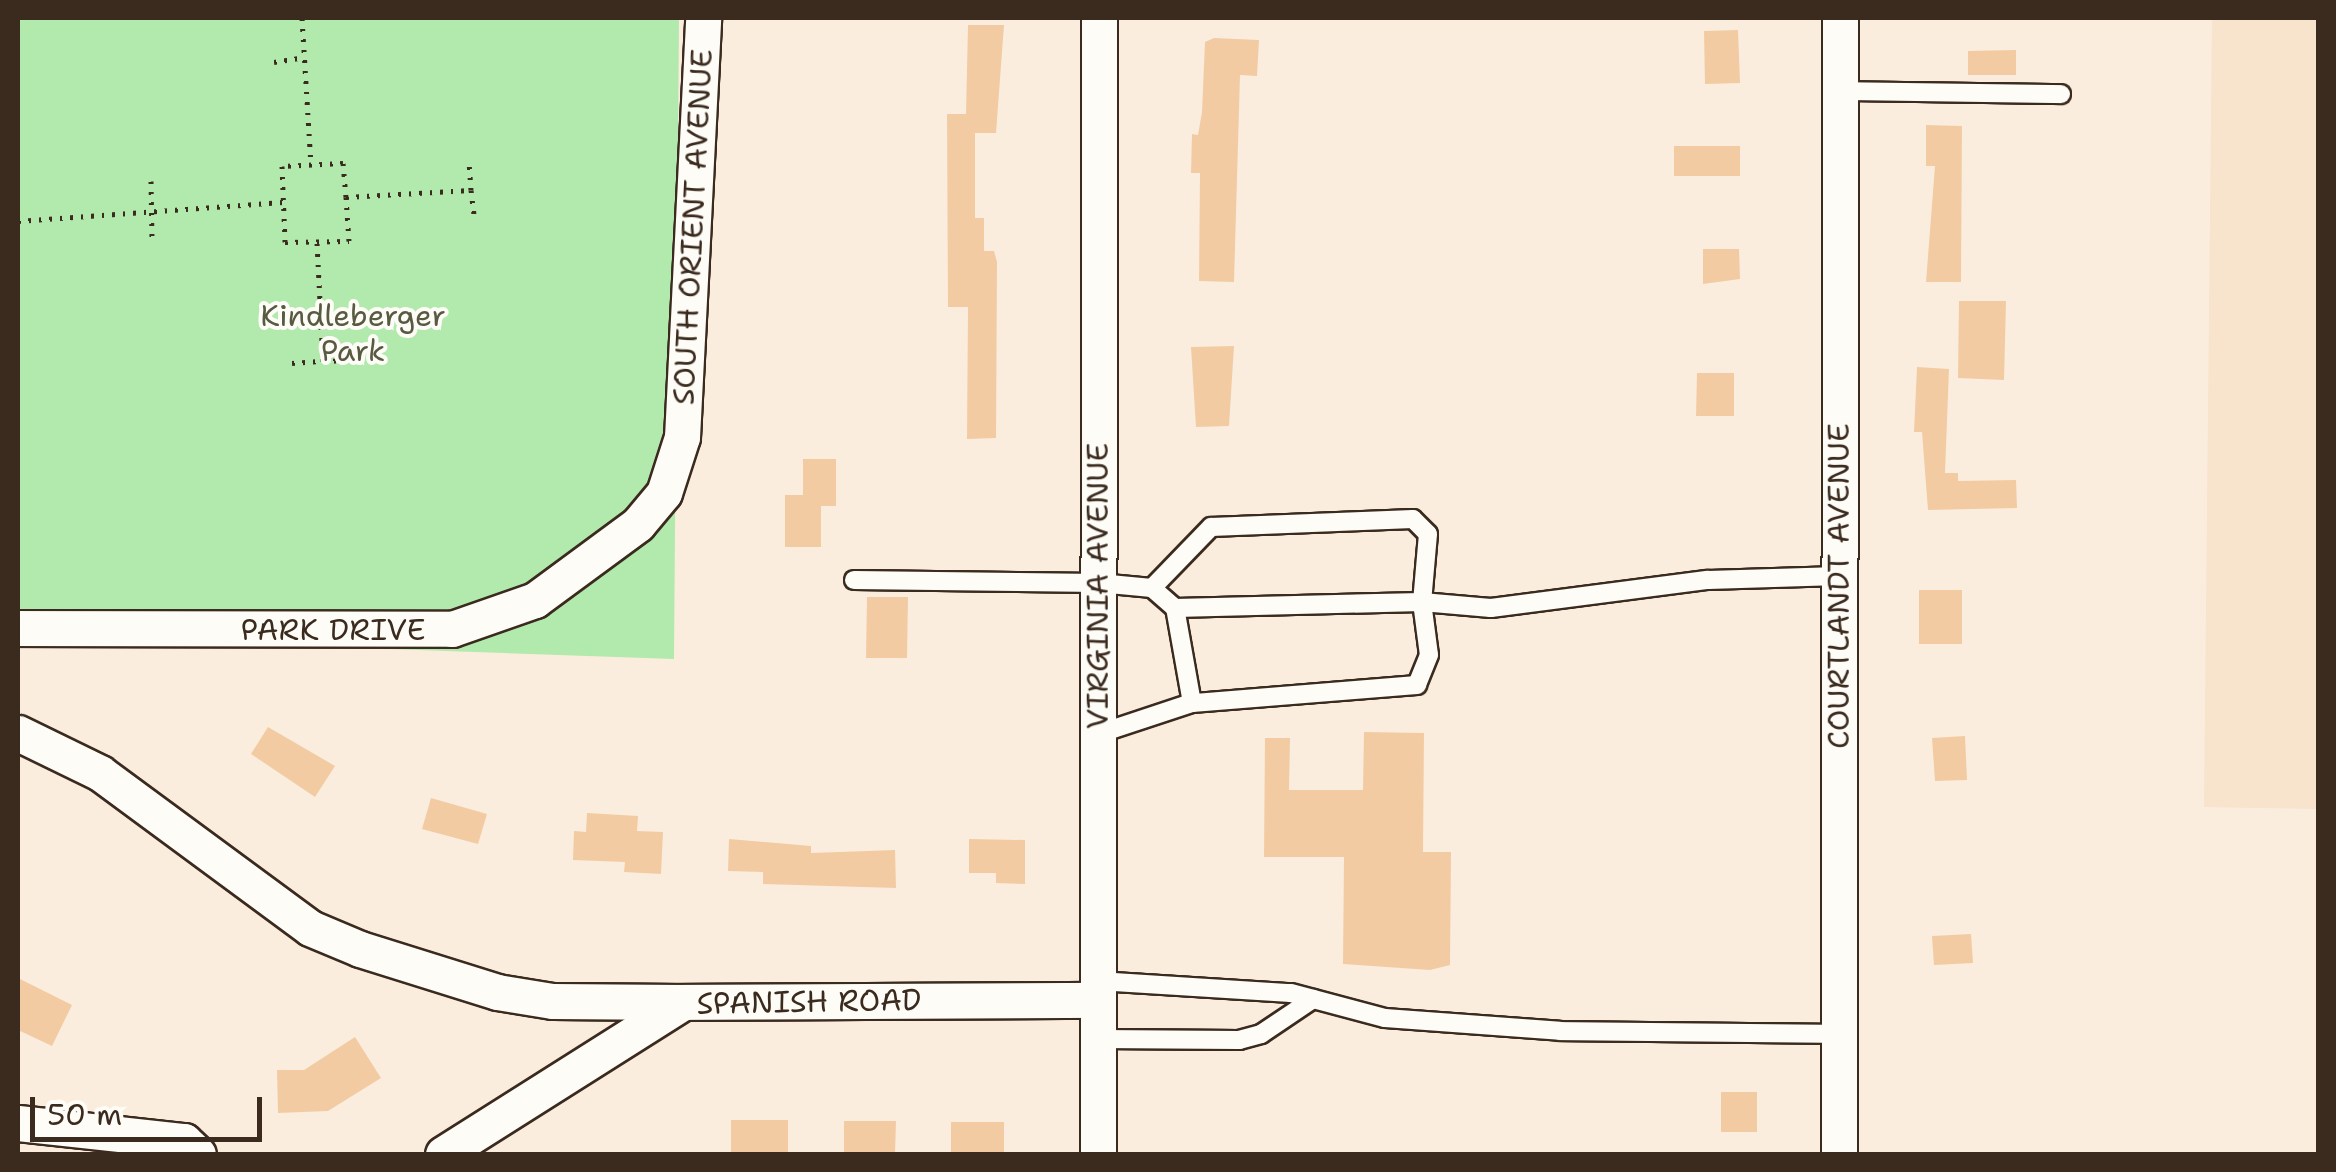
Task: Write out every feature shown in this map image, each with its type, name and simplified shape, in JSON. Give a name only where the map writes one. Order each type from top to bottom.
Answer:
[{"type":"street","name":"SOUTH ORIENT AVENUE","points":[[682,437],[703,18]]},
{"type":"street","name":"VIRGINIA AVENUE","points":[[1098,1154],[1099,18]]},
{"type":"street","name":"COURTLANDT AVENUE","points":[[1838,1154],[1840,18]]},
{"type":"street","name":"PARK DRIVE","points":[[18,628],[452,628],[535,600],[638,524],[664,493],[682,437]]},
{"type":"street","points":[[18,734],[100,774],[310,928],[360,949],[534,998],[683,1002]]},
{"type":"street","name":"SPANISH ROAD","points":[[443,1154],[683,1002],[1098,991]]},
{"type":"street","points":[[18,1122],[184,1140],[198,1154]]},
{"type":"lane","points":[[1840,91],[2061,94]]},
{"type":"lane","points":[[1098,734],[1192,702],[1417,685],[1429,655],[1422,602],[1428,534],[1412,519],[1211,527],[1152,588]]},
{"type":"lane","points":[[1175,608],[1422,602],[1491,608],[1708,580],[1840,576]]},
{"type":"lane","points":[[854,580],[1098,583],[1152,588],[1175,608],[1192,702]]},
{"type":"lane","points":[[1098,991],[1312,999],[1386,1018],[1540,1030],[1839,1034]]},
{"type":"lane","points":[[1098,1039],[1239,1040],[1262,1034],[1312,999]]},
{"type":"path","points":[[302,18],[312,164]]},
{"type":"path","points":[[274,62],[304,57]]},
{"type":"path","points":[[470,161],[474,215]]},
{"type":"path","points":[[343,163],[349,241],[285,242],[282,166],[312,164],[343,163]]},
{"type":"path","points":[[151,181],[152,238]]},
{"type":"path","points":[[346,197],[471,190]]},
{"type":"path","points":[[18,221],[283,202]]},
{"type":"path","points":[[317,242],[323,361]]},
{"type":"path","points":[[292,363],[354,360]]},
{"type":"shaded area","points":[[2212,18],[2318,18],[2318,809],[2204,807]]},
{"type":"green space","name":"Kindleberger Park","points":[[18,18],[679,18],[674,659],[18,636]]},
{"type":"building","points":[[968,25],[1004,25],[996,133],[975,133],[975,218],[984,218],[984,251],[994,251],[997,262],[996,438],[967,439],[968,307],[948,307],[947,114],[966,114]]},
{"type":"building","points":[[1738,30],[1740,83],[1705,84],[1704,31]]},
{"type":"building","points":[[1214,38],[1259,40],[1257,76],[1240,75],[1234,282],[1199,281],[1200,173],[1191,173],[1192,134],[1198,135],[1202,112],[1205,42]]},
{"type":"building","points":[[2016,50],[2016,75],[1968,75],[1968,51]]},
{"type":"building","points":[[1926,125],[1962,126],[1961,282],[1926,282],[1935,166],[1926,166]]},
{"type":"building","points":[[1674,146],[1740,146],[1740,176],[1674,176]]},
{"type":"building","points":[[1703,249],[1739,249],[1740,279],[1703,284]]},
{"type":"building","points":[[1959,301],[2006,301],[2004,380],[1958,378]]},
{"type":"building","points":[[1234,346],[1229,426],[1196,427],[1191,347]]},
{"type":"building","points":[[1917,367],[1949,369],[1945,473],[1958,473],[1958,481],[2016,480],[2017,508],[1928,510],[1922,432],[1914,432]]},
{"type":"building","points":[[1697,373],[1734,373],[1734,416],[1696,416]]},
{"type":"building","points":[[803,459],[836,459],[836,506],[821,506],[821,547],[785,547],[785,495],[803,495]]},
{"type":"building","points":[[1919,590],[1962,590],[1962,644],[1919,644]]},
{"type":"building","points":[[867,597],[908,597],[907,658],[866,658]]},
{"type":"building","points":[[268,727],[335,766],[315,797],[251,754]]},
{"type":"building","points":[[1364,732],[1424,733],[1423,852],[1451,852],[1450,965],[1430,970],[1343,964],[1344,857],[1264,857],[1265,738],[1290,738],[1289,790],[1363,790]]},
{"type":"building","points":[[1965,736],[1967,780],[1935,781],[1932,738]]},
{"type":"building","points":[[431,798],[487,814],[478,844],[422,829]]},
{"type":"building","points":[[587,813],[638,816],[637,831],[663,832],[661,874],[624,872],[625,862],[573,860],[574,831],[586,832]]},
{"type":"building","points":[[729,839],[811,846],[811,853],[895,850],[896,888],[763,884],[763,872],[728,871]]},
{"type":"building","points":[[969,839],[1025,840],[1025,884],[996,883],[996,873],[969,873]]},
{"type":"building","points":[[1971,934],[1973,963],[1934,965],[1932,936]]},
{"type":"building","points":[[18,978],[72,1005],[52,1046],[18,1030]]},
{"type":"building","points":[[355,1037],[381,1078],[328,1111],[278,1113],[277,1070],[304,1070]]},
{"type":"building","points":[[1721,1092],[1757,1092],[1757,1132],[1721,1132]]},
{"type":"building","points":[[731,1120],[788,1120],[788,1154],[731,1154]]},
{"type":"building","points":[[844,1121],[896,1121],[895,1154],[844,1154]]},
{"type":"building","points":[[951,1122],[1004,1122],[1004,1154],[951,1154]]}]
